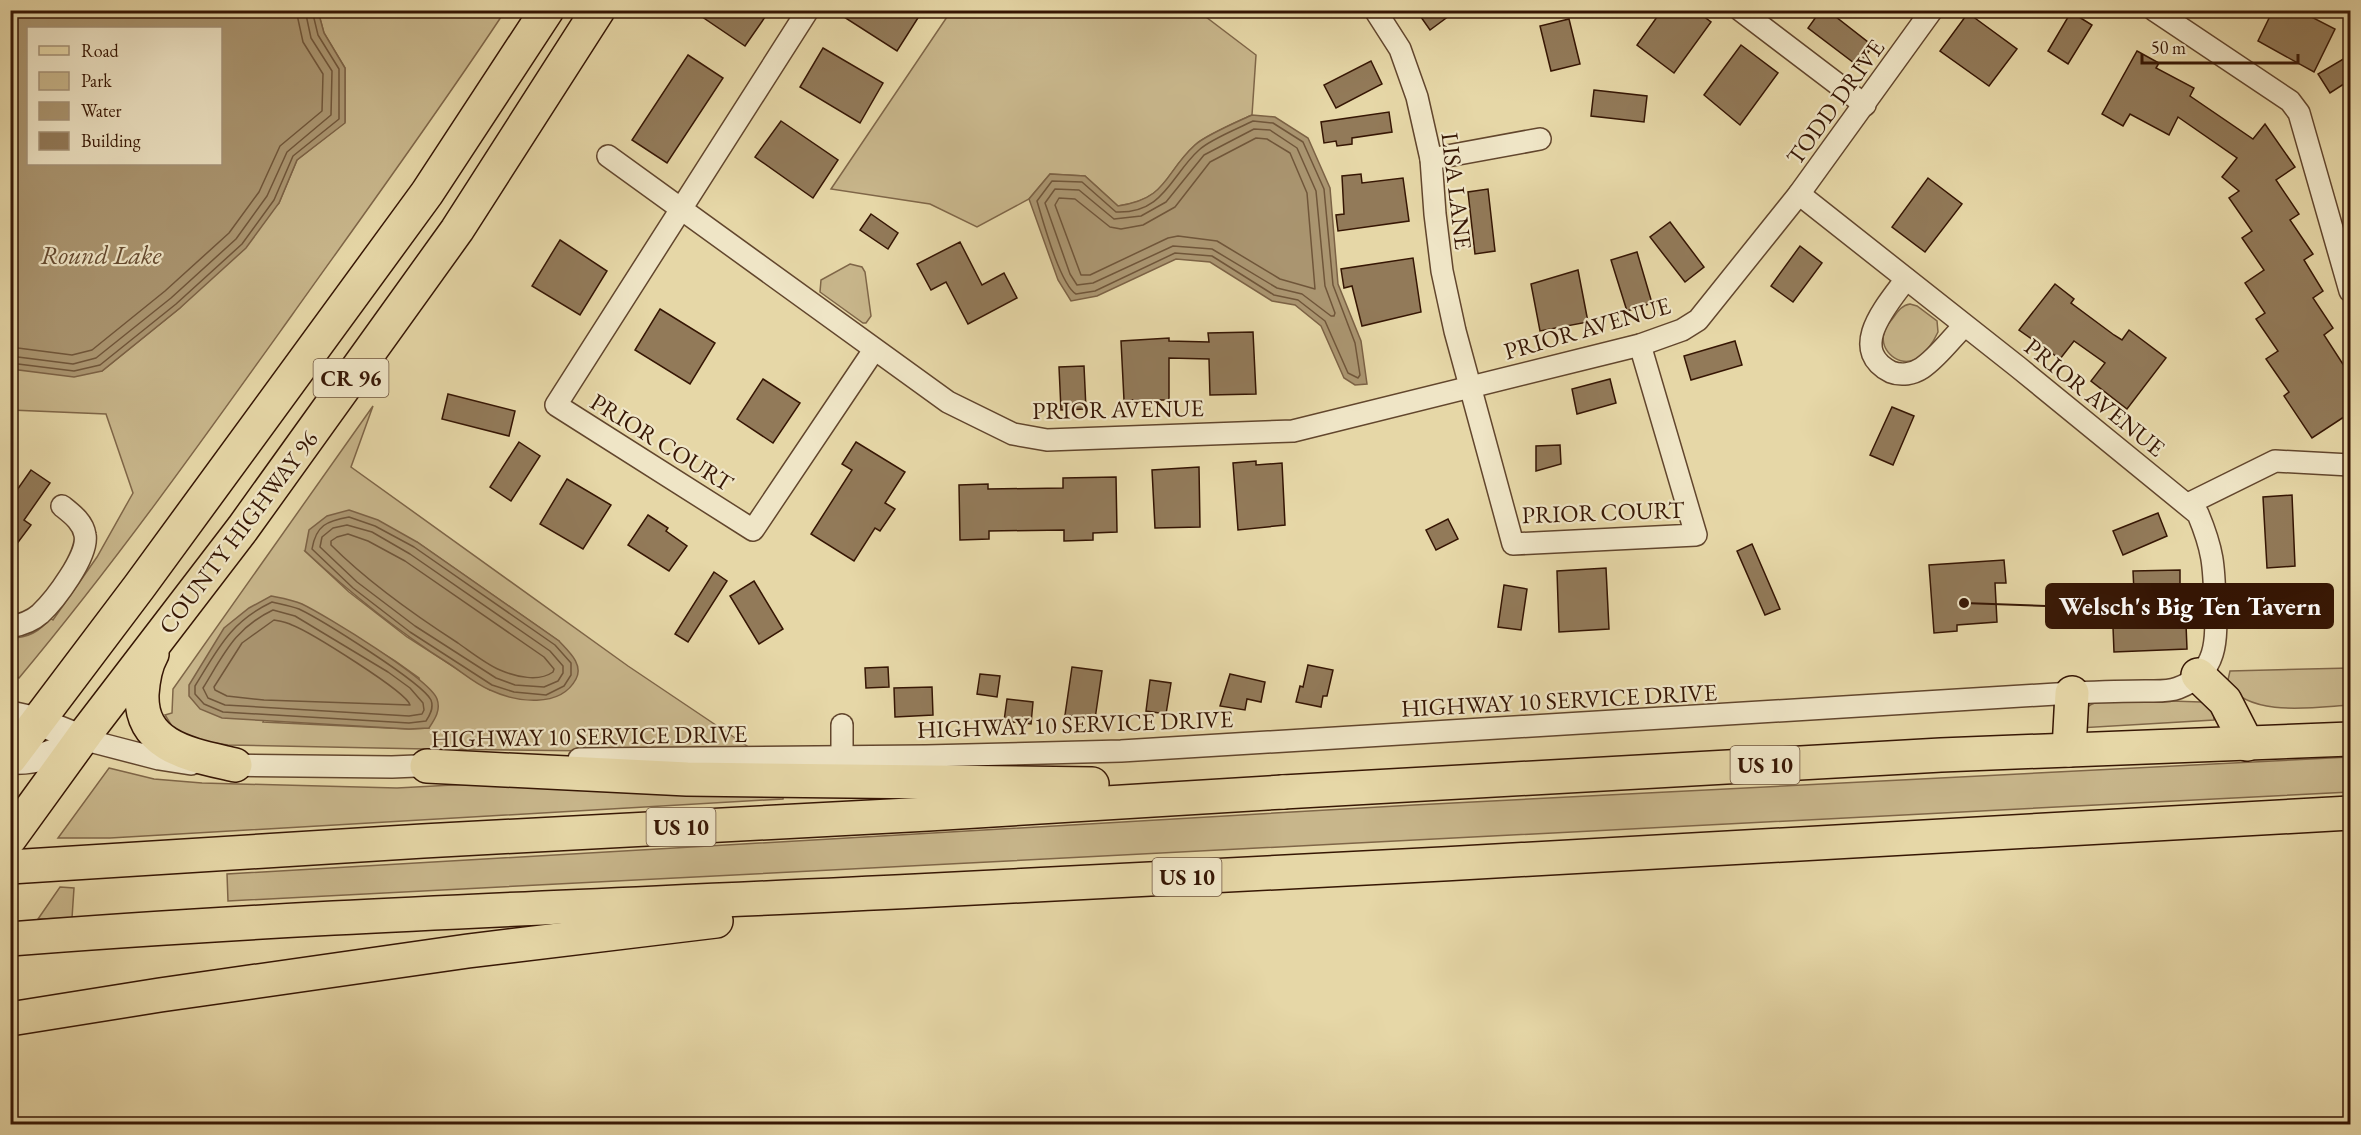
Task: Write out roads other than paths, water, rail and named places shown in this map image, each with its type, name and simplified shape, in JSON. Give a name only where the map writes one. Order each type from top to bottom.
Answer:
[{"type":"main road","name":"COUNTY HIGHWAY 96","points":[[10,759],[24,718],[139,587],[427,193],[547,10]]},
{"type":"main road","name":"COUNTY HIGHWAY 96","points":[[10,838],[82,739],[243,528],[457,230],[598,10]]},
{"type":"main road","points":[[170,624],[148,662],[142,695],[142,713],[145,722],[164,741],[178,749],[235,765]]},
{"type":"main road","points":[[2198,675],[2225,702],[2255,744]]},
{"type":"main road","points":[[2069,750],[2072,693]]},
{"type":"main road","name":"US 10","points":[[10,867],[434,840],[928,814],[1929,755],[2350,739]]},
{"type":"main road","points":[[427,766],[687,779],[1130,785],[1283,792]]},
{"type":"main road","name":"US 10","points":[[17,938],[222,924],[914,891],[2061,831],[2350,813]]},
{"type":"main road","points":[[10,1019],[483,949],[776,914],[914,891]]},
{"type":"street","points":[[682,210],[808,10]]},
{"type":"street","name":"LISA LANE","points":[[1375,10],[1400,49],[1412,80],[1431,159],[1442,271],[1455,331],[1471,386]]},
{"type":"street","points":[[1740,10],[1865,105]]},
{"type":"street","name":"TODD DRIVE","points":[[1799,194],[1932,10]]},
{"type":"street","points":[[2154,10],[2290,101],[2299,113],[2350,291]]},
{"type":"street","points":[[1431,159],[1540,139]]},
{"type":"street","name":"PRIOR AVENUE","points":[[608,156],[948,402],[1012,435],[1047,440],[1293,431],[1641,345],[1682,330],[1698,320],[1799,194],[2198,514],[2214,559],[2217,640],[2212,657],[2190,682],[2172,690],[2072,693]]},
{"type":"street","name":"PRIOR COURT","points":[[682,210],[556,405],[753,530],[874,350]]},
{"type":"street","points":[[1906,279],[1877,320],[1871,333],[1873,354],[1880,364],[1893,373],[1908,375],[1922,369],[1964,326]]},
{"type":"street","name":"PRIOR COURT","points":[[1471,386],[1513,544],[1696,535],[1641,345]]},
{"type":"street","points":[[2188,504],[2275,461],[2350,465]]},
{"type":"street","points":[[10,627],[23,625],[39,615],[53,600],[86,547],[85,533],[78,519],[62,506]]},
{"type":"street","name":"HIGHWAY 10 SERVICE DRIVE","points":[[82,739],[174,762],[235,765],[427,766],[520,759],[926,756],[1121,751],[2072,693]]},
{"type":"street","points":[[24,718],[82,739]]},
{"type":"street","points":[[842,725],[842,755]]},
{"type":"street","points":[[10,759],[27,761],[44,757],[82,739]]},
{"type":"water","name":"Round Lake","points":[[10,11],[318,11],[324,33],[345,68],[345,123],[297,160],[279,203],[246,248],[180,308],[102,371],[74,377],[11,369]]},
{"type":"water","points":[[1252,115],[1275,117],[1308,138],[1330,188],[1338,284],[1361,341],[1367,384],[1355,385],[1344,378],[1321,326],[1295,305],[1272,301],[1210,262],[1176,259],[1097,296],[1071,301],[1058,280],[1029,199],[1050,174],[1085,176],[1118,206],[1134,203],[1156,191],[1185,155],[1200,141]]},
{"type":"water","points":[[349,510],[378,520],[417,542],[559,641],[577,663],[578,673],[569,689],[549,699],[537,700],[512,698],[490,690],[410,637],[356,596],[305,551],[309,530],[327,516]]},
{"type":"water","points":[[271,596],[287,599],[314,610],[376,648],[416,677],[437,699],[437,714],[429,728],[409,729],[222,718],[200,709],[189,696],[189,685],[224,628],[249,608]]},
{"type":"place","name":"Welsch's Big Ten Tavern","points":[[1964,603]]}]
